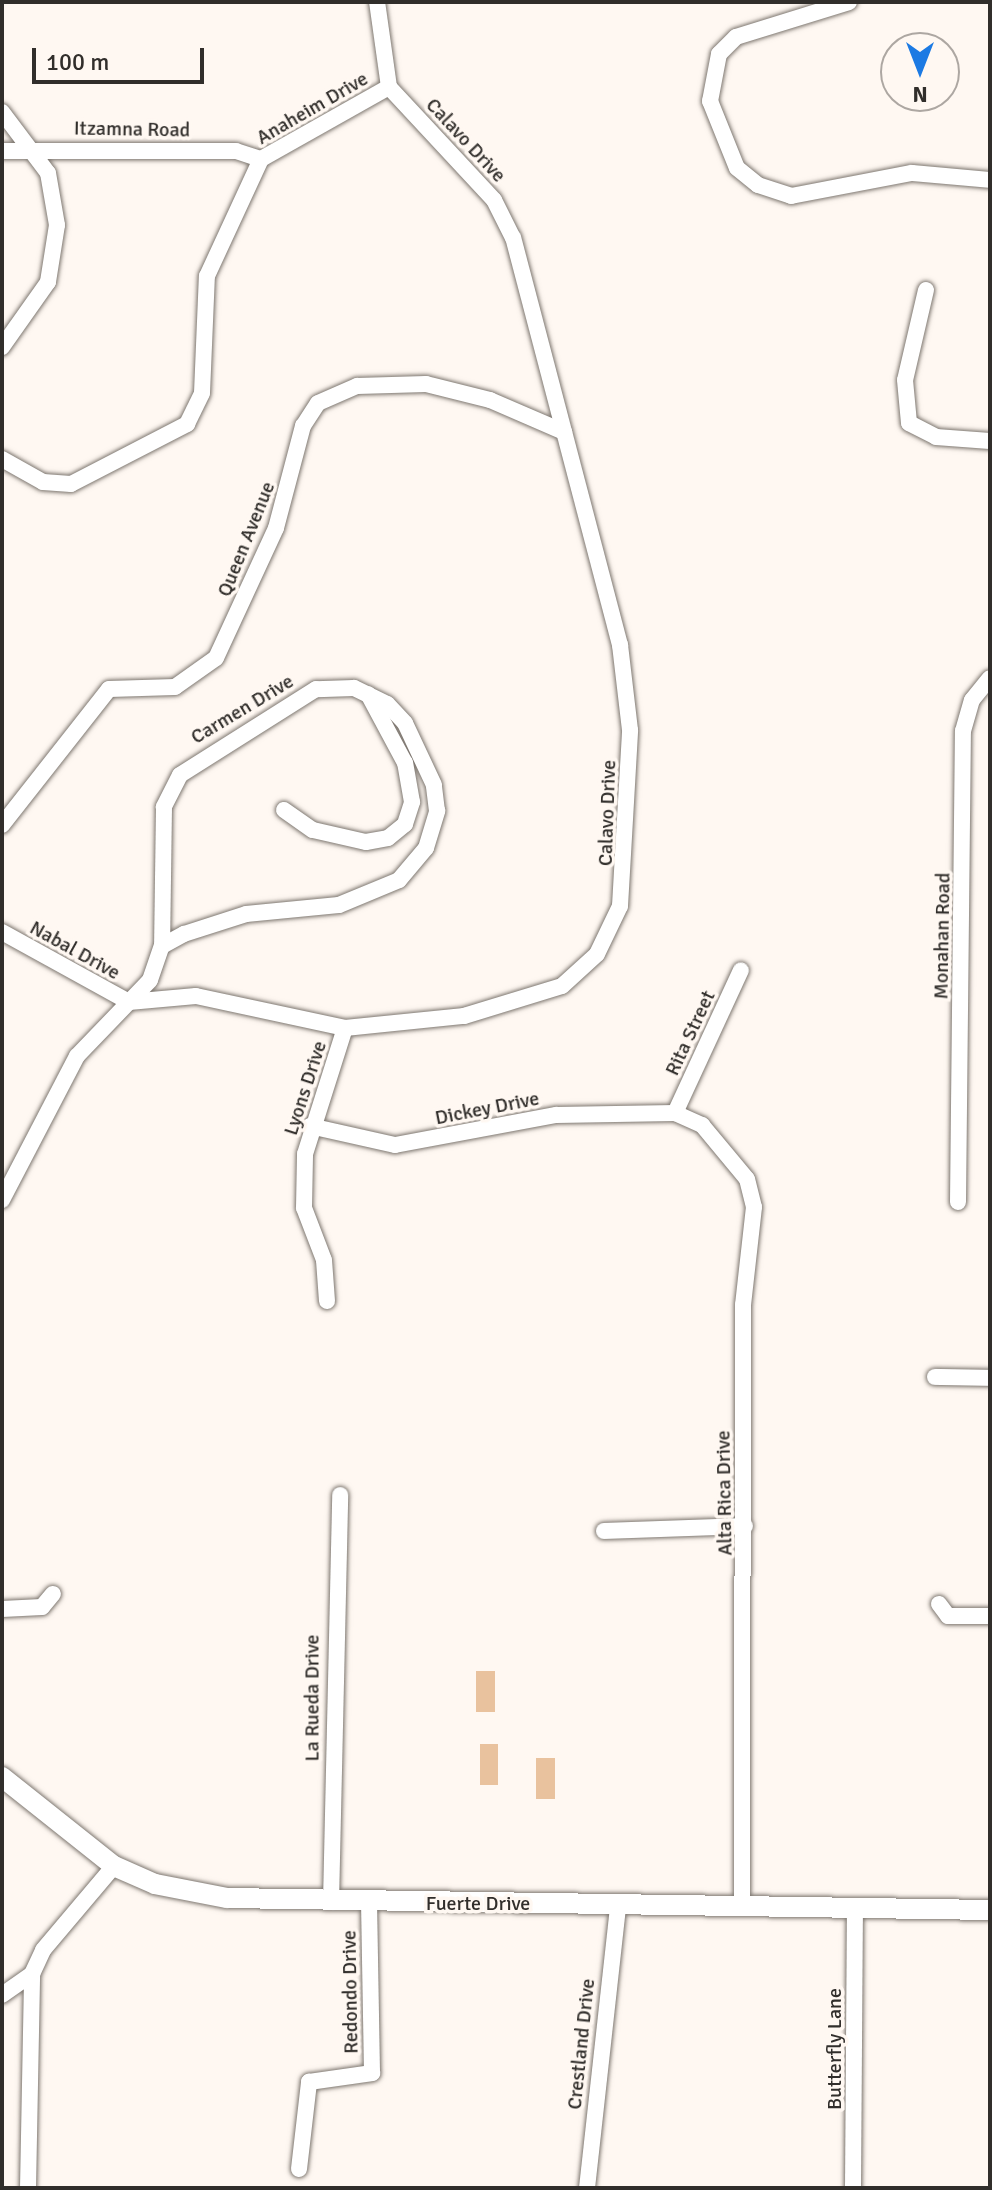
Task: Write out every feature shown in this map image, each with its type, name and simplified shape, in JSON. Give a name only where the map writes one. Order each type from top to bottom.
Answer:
[{"type":"main road","name":"Fuerte Drive","points":[[2,1777],[114,1866],[193,1893],[331,1902],[990,1910]]},
{"type":"street","points":[[377,2],[389,87]]},
{"type":"street","points":[[849,2],[736,37],[719,54],[710,101],[737,168],[758,185],[791,196],[912,173],[990,180]]},
{"type":"street","name":"Anaheim Drive","points":[[2,459],[43,482],[71,484],[163,442],[191,419],[202,393],[207,276],[261,159],[389,87]]},
{"type":"street","name":"Calavo Drive","points":[[129,1002],[196,996],[345,1028],[464,1016],[541,996],[597,954],[620,906],[629,700],[513,238],[494,200],[389,87]]},
{"type":"street","points":[[2,112],[32,151],[54,193],[54,265],[39,301],[2,347]]},
{"type":"street","name":"Itzamna Road","points":[[2,151],[236,151],[261,159]]},
{"type":"street","points":[[926,290],[907,364],[909,423],[936,437],[990,441]]},
{"type":"street","name":"Queen Avenue","points":[[2,825],[109,689],[175,687],[211,665],[276,528],[303,426],[318,403],[357,386],[426,384],[490,400],[564,432]]},
{"type":"street","name":"Monahan Road","points":[[958,1202],[963,731],[972,700],[990,678]]},
{"type":"street","name":"Carmen Drive","points":[[129,1002],[150,980],[162,946],[164,807],[180,775],[302,695],[334,686],[367,692]]},
{"type":"street","points":[[284,810],[313,830],[366,842],[388,838],[405,824],[412,795],[405,763],[367,692]]},
{"type":"street","points":[[162,946],[223,919],[369,896],[399,880],[426,848],[437,811],[434,785],[405,723],[367,692]]},
{"type":"street","name":"Nabal Drive","points":[[2,932],[129,1002]]},
{"type":"street","name":"Rita Street","points":[[675,1113],[741,970]]},
{"type":"street","points":[[2,1200],[77,1056],[129,1002]]},
{"type":"street","name":"Lyons Drive","points":[[327,1301],[324,1260],[304,1208],[310,1126],[345,1028]]},
{"type":"street","name":"Dickey Drive","points":[[310,1126],[395,1145],[556,1115],[675,1113]]},
{"type":"street","name":"Alta Rica Drive","points":[[675,1113],[723,1145],[753,1198],[743,1305],[742,1907]]},
{"type":"street","points":[[935,1377],[990,1378]]},
{"type":"street","name":"La Rueda Drive","points":[[331,1902],[340,1495]]},
{"type":"street","points":[[604,1531],[745,1526]]},
{"type":"street","points":[[2,1609],[42,1607],[53,1594]]},
{"type":"street","points":[[939,1604],[948,1616],[990,1616]]},
{"type":"street","points":[[28,2188],[32,1974],[43,1950],[114,1866]]},
{"type":"street","name":"Redondo Drive","points":[[299,2169],[309,2082],[372,2073],[369,1902]]},
{"type":"street","name":"Crestland Drive","points":[[587,2188],[618,1905]]},
{"type":"street","name":"Butterfly Lane","points":[[853,2188],[855,1909]]},
{"type":"street","points":[[2,1995],[32,1974]]},
{"type":"shaded area","points":[[476,1671],[495,1671],[495,1712],[476,1712]]},
{"type":"shaded area","points":[[480,1744],[498,1744],[498,1785],[480,1785]]},
{"type":"shaded area","points":[[536,1758],[555,1758],[555,1799],[536,1799]]}]
